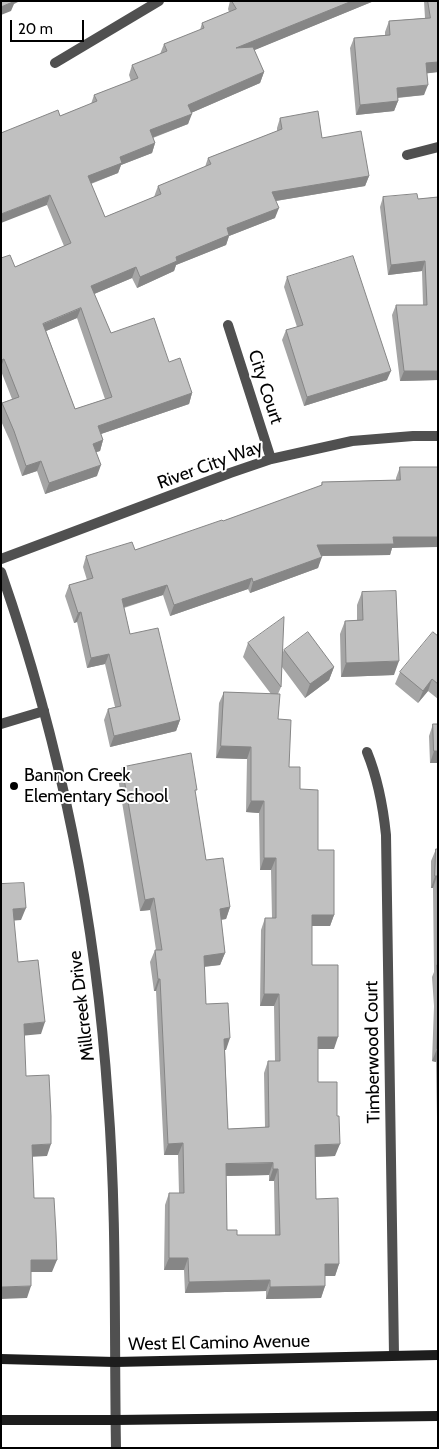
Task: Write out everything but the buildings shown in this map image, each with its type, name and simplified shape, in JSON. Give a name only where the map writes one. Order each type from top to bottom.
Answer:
[{"type":"main road","name":"West El Camino Avenue","points":[[1,1359],[115,1362],[438,1355]]},
{"type":"main road","points":[[1,1420],[438,1416]]},
{"type":"street","points":[[55,64],[159,1]]},
{"type":"street","points":[[407,155],[438,147]]},
{"type":"street","name":"City Court","points":[[228,325],[271,459]]},
{"type":"street","name":"River City Way","points":[[1,559],[271,459],[352,441],[438,436]]},
{"type":"street","name":"Millcreek Drive","points":[[1,572],[14,608],[44,711],[61,781],[82,886],[98,993],[108,1099],[112,1171],[116,1448]]},
{"type":"street","points":[[1,724],[44,711]]},
{"type":"street","name":"Timberwood Court","points":[[367,752],[373,766],[382,800],[386,835],[394,1355]]},
{"type":"place","name":"Bannon Creek Elementary School","points":[[14,786]]}]
